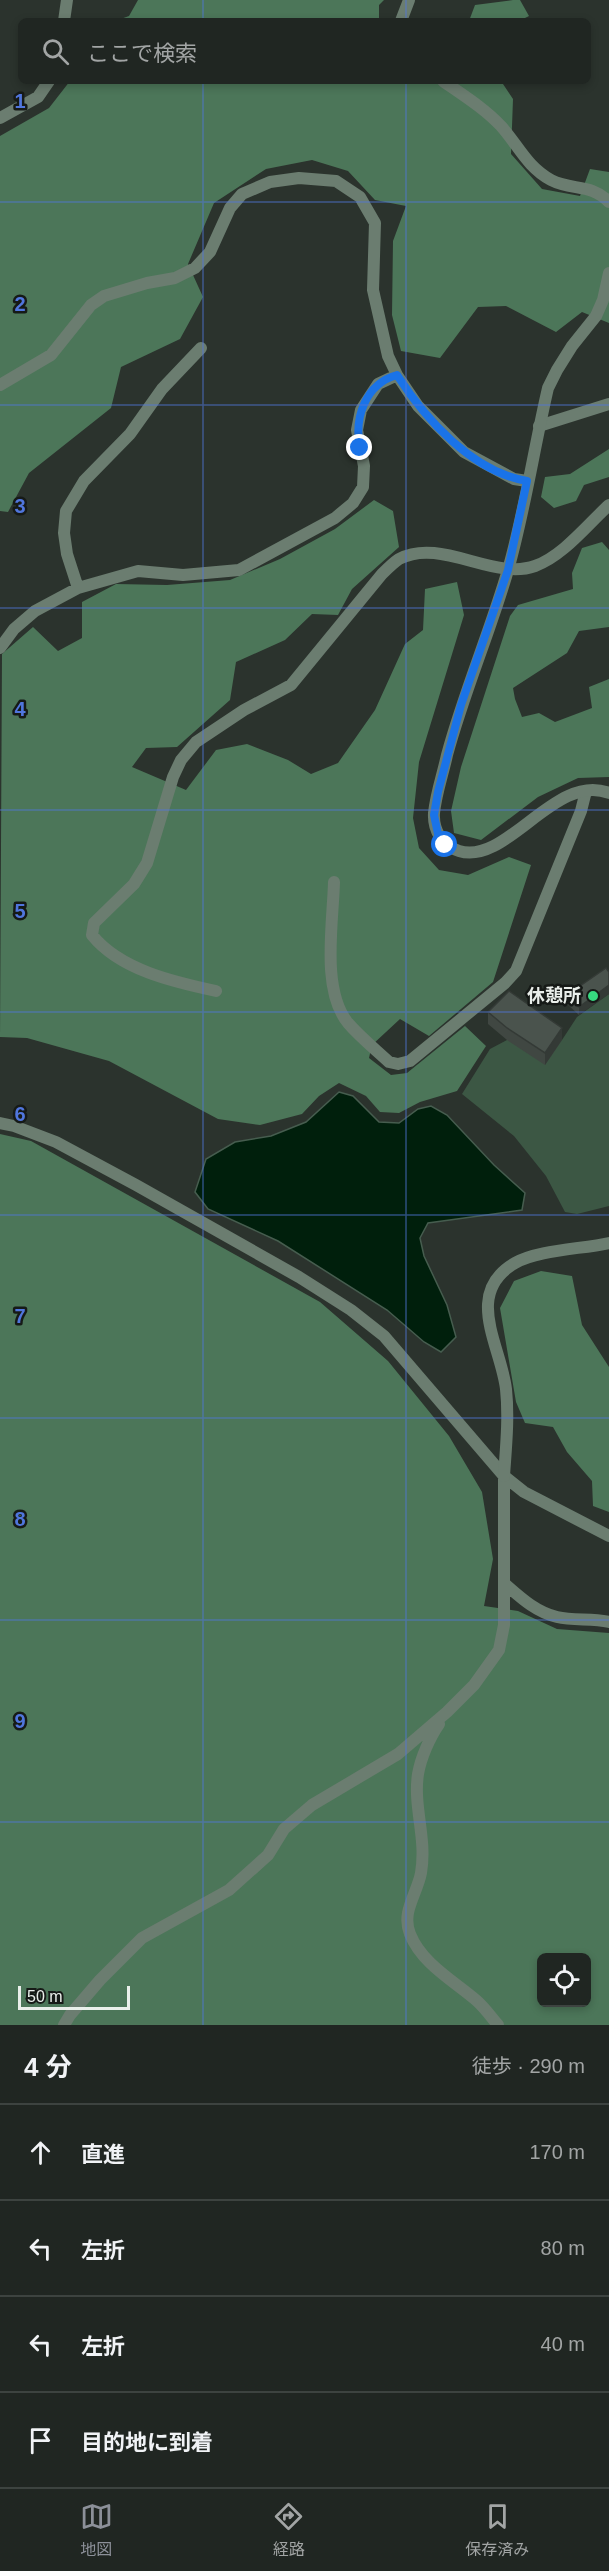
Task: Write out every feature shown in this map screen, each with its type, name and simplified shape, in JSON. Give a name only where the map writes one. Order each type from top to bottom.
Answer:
[{"type":"street","points":[[64,18],[67,0]]},
{"type":"street","points":[[403,18],[409,0]]},
{"type":"street","points":[[0,118],[38,97],[47,84]]},
{"type":"street","points":[[447,84],[485,111],[502,127],[524,158],[537,171],[551,180],[568,186],[598,192],[609,202]]},
{"type":"street","points":[[0,385],[51,355],[91,304],[104,296],[147,283],[175,278],[195,268],[210,252],[230,208],[242,194],[270,182],[299,178],[336,181],[360,197],[375,223],[373,290],[388,356],[397,375],[418,406],[464,452],[514,479],[527,481]]},
{"type":"street","points":[[609,273],[603,300],[596,316],[572,346],[548,388],[508,570],[461,705],[434,815],[438,834],[445,845],[461,852],[494,846],[560,799],[586,791],[609,793]]},
{"type":"street","points":[[78,588],[67,554],[64,533],[66,511],[84,481],[130,434],[162,389],[201,348]]},
{"type":"street","points":[[0,648],[14,629],[35,611],[78,588],[138,571],[183,575],[239,570],[334,518],[353,502],[363,487],[364,466],[357,430],[361,410],[378,384],[397,375]]},
{"type":"street","points":[[539,426],[609,404]]},
{"type":"street","points":[[216,992],[176,983],[122,960],[101,947],[92,935],[94,923],[134,884],[147,863],[173,777],[181,760],[196,742],[244,710],[291,685],[381,574],[399,559],[422,553],[463,558],[508,570],[536,566],[557,553],[609,505]]},
{"type":"street","points":[[334,882],[331,975],[335,997],[347,1022],[388,1062],[398,1064],[410,1061],[505,983],[516,971],[581,811],[586,791]]},
{"type":"street","points":[[0,1123],[56,1142],[299,1277],[351,1310],[384,1336],[504,1476],[524,1492],[609,1536]]},
{"type":"street","points":[[64,2025],[100,1980],[142,1938],[230,1890],[268,1855],[284,1829],[312,1805],[398,1754],[447,1712],[474,1685],[500,1650],[504,1625],[504,1476],[507,1406],[506,1386],[487,1318],[489,1293],[498,1277],[513,1263],[528,1257],[609,1243]]},
{"type":"street","points":[[505,1584],[537,1610],[558,1617],[598,1619],[609,1622]]},
{"type":"street","points":[[447,1712],[432,1734],[418,1773],[417,1796],[424,1849],[421,1876],[406,1915],[409,1932],[418,1949],[442,1973],[478,2002],[498,2025]]},
{"type":"shaded area","points":[[138,0],[384,0],[379,5],[379,18],[123,18],[129,16]]},
{"type":"shaded area","points":[[520,0],[529,16],[525,18],[470,18],[475,5]]},
{"type":"shaded area","points":[[68,84],[503,84],[513,99],[511,154],[542,189],[580,196],[590,169],[609,172],[609,323],[582,312],[556,332],[506,306],[478,307],[440,358],[401,351],[392,315],[393,241],[406,206],[375,200],[348,171],[312,160],[266,169],[214,203],[188,264],[203,297],[180,339],[121,367],[111,408],[29,473],[8,512],[0,511],[0,136],[49,108]]},
{"type":"shaded area","points":[[609,449],[609,477],[584,485],[576,501],[554,508],[541,497],[545,477],[570,474]]},
{"type":"shaded area","points":[[374,500],[393,511],[399,547],[352,589],[338,615],[312,614],[285,640],[236,662],[230,700],[177,747],[146,748],[132,767],[186,790],[216,750],[247,744],[288,760],[311,774],[338,763],[375,710],[405,644],[423,630],[425,589],[457,582],[464,615],[419,762],[413,818],[419,848],[439,870],[468,875],[509,857],[531,865],[493,982],[429,1036],[400,1019],[372,1045],[369,1058],[391,1075],[407,1073],[465,1026],[486,1046],[457,1091],[420,1102],[399,1113],[380,1112],[366,1096],[339,1083],[319,1096],[302,1114],[260,1125],[218,1119],[109,1061],[27,1038],[0,1037],[2,654],[33,627],[58,651],[82,638],[82,602],[116,584],[167,585],[230,580],[280,559],[335,529]]},
{"type":"shaded area","points":[[602,542],[609,550],[609,627],[579,631],[567,653],[513,688],[522,717],[539,713],[555,722],[592,708],[589,687],[609,679],[609,777],[578,778],[538,797],[481,840],[454,833],[451,811],[461,767],[510,616],[518,605],[573,589],[572,573],[582,548]]},
{"type":"shaded area","points":[[609,994],[609,1206],[577,1214],[565,1212],[546,1176],[514,1136],[462,1094],[490,1049],[507,1040],[562,1040],[577,1017]]},
{"type":"shaded area","points":[[339,1092],[353,1096],[379,1122],[399,1123],[418,1109],[431,1106],[447,1115],[494,1165],[525,1193],[522,1210],[428,1223],[420,1238],[424,1256],[447,1305],[456,1337],[441,1352],[424,1342],[387,1310],[278,1241],[208,1209],[195,1192],[206,1159],[235,1142],[271,1136],[306,1122]]},
{"type":"shaded area","points":[[0,1134],[31,1141],[320,1302],[388,1361],[449,1436],[482,1492],[493,1559],[484,1606],[518,1611],[557,1629],[609,1633],[609,2025],[0,2025]]},
{"type":"shaded area","points":[[541,1271],[572,1276],[582,1325],[609,1367],[609,1512],[593,1506],[592,1481],[567,1452],[553,1427],[525,1423],[516,1402],[500,1308],[514,1281]]},
{"type":"building","points":[[606,968],[609,972],[609,985],[579,1007],[567,995]]},
{"type":"building","points":[[509,991],[562,1028],[545,1053],[507,1028],[488,1012]]},
{"type":"place","name":"休憩所","points":[[593,996]]},
{"type":"route","points":[[360,448],[357,430],[361,410],[378,384],[397,375],[418,406],[464,452],[514,479],[527,481],[508,570],[461,705],[438,792],[434,815],[438,834],[445,845]]}]
